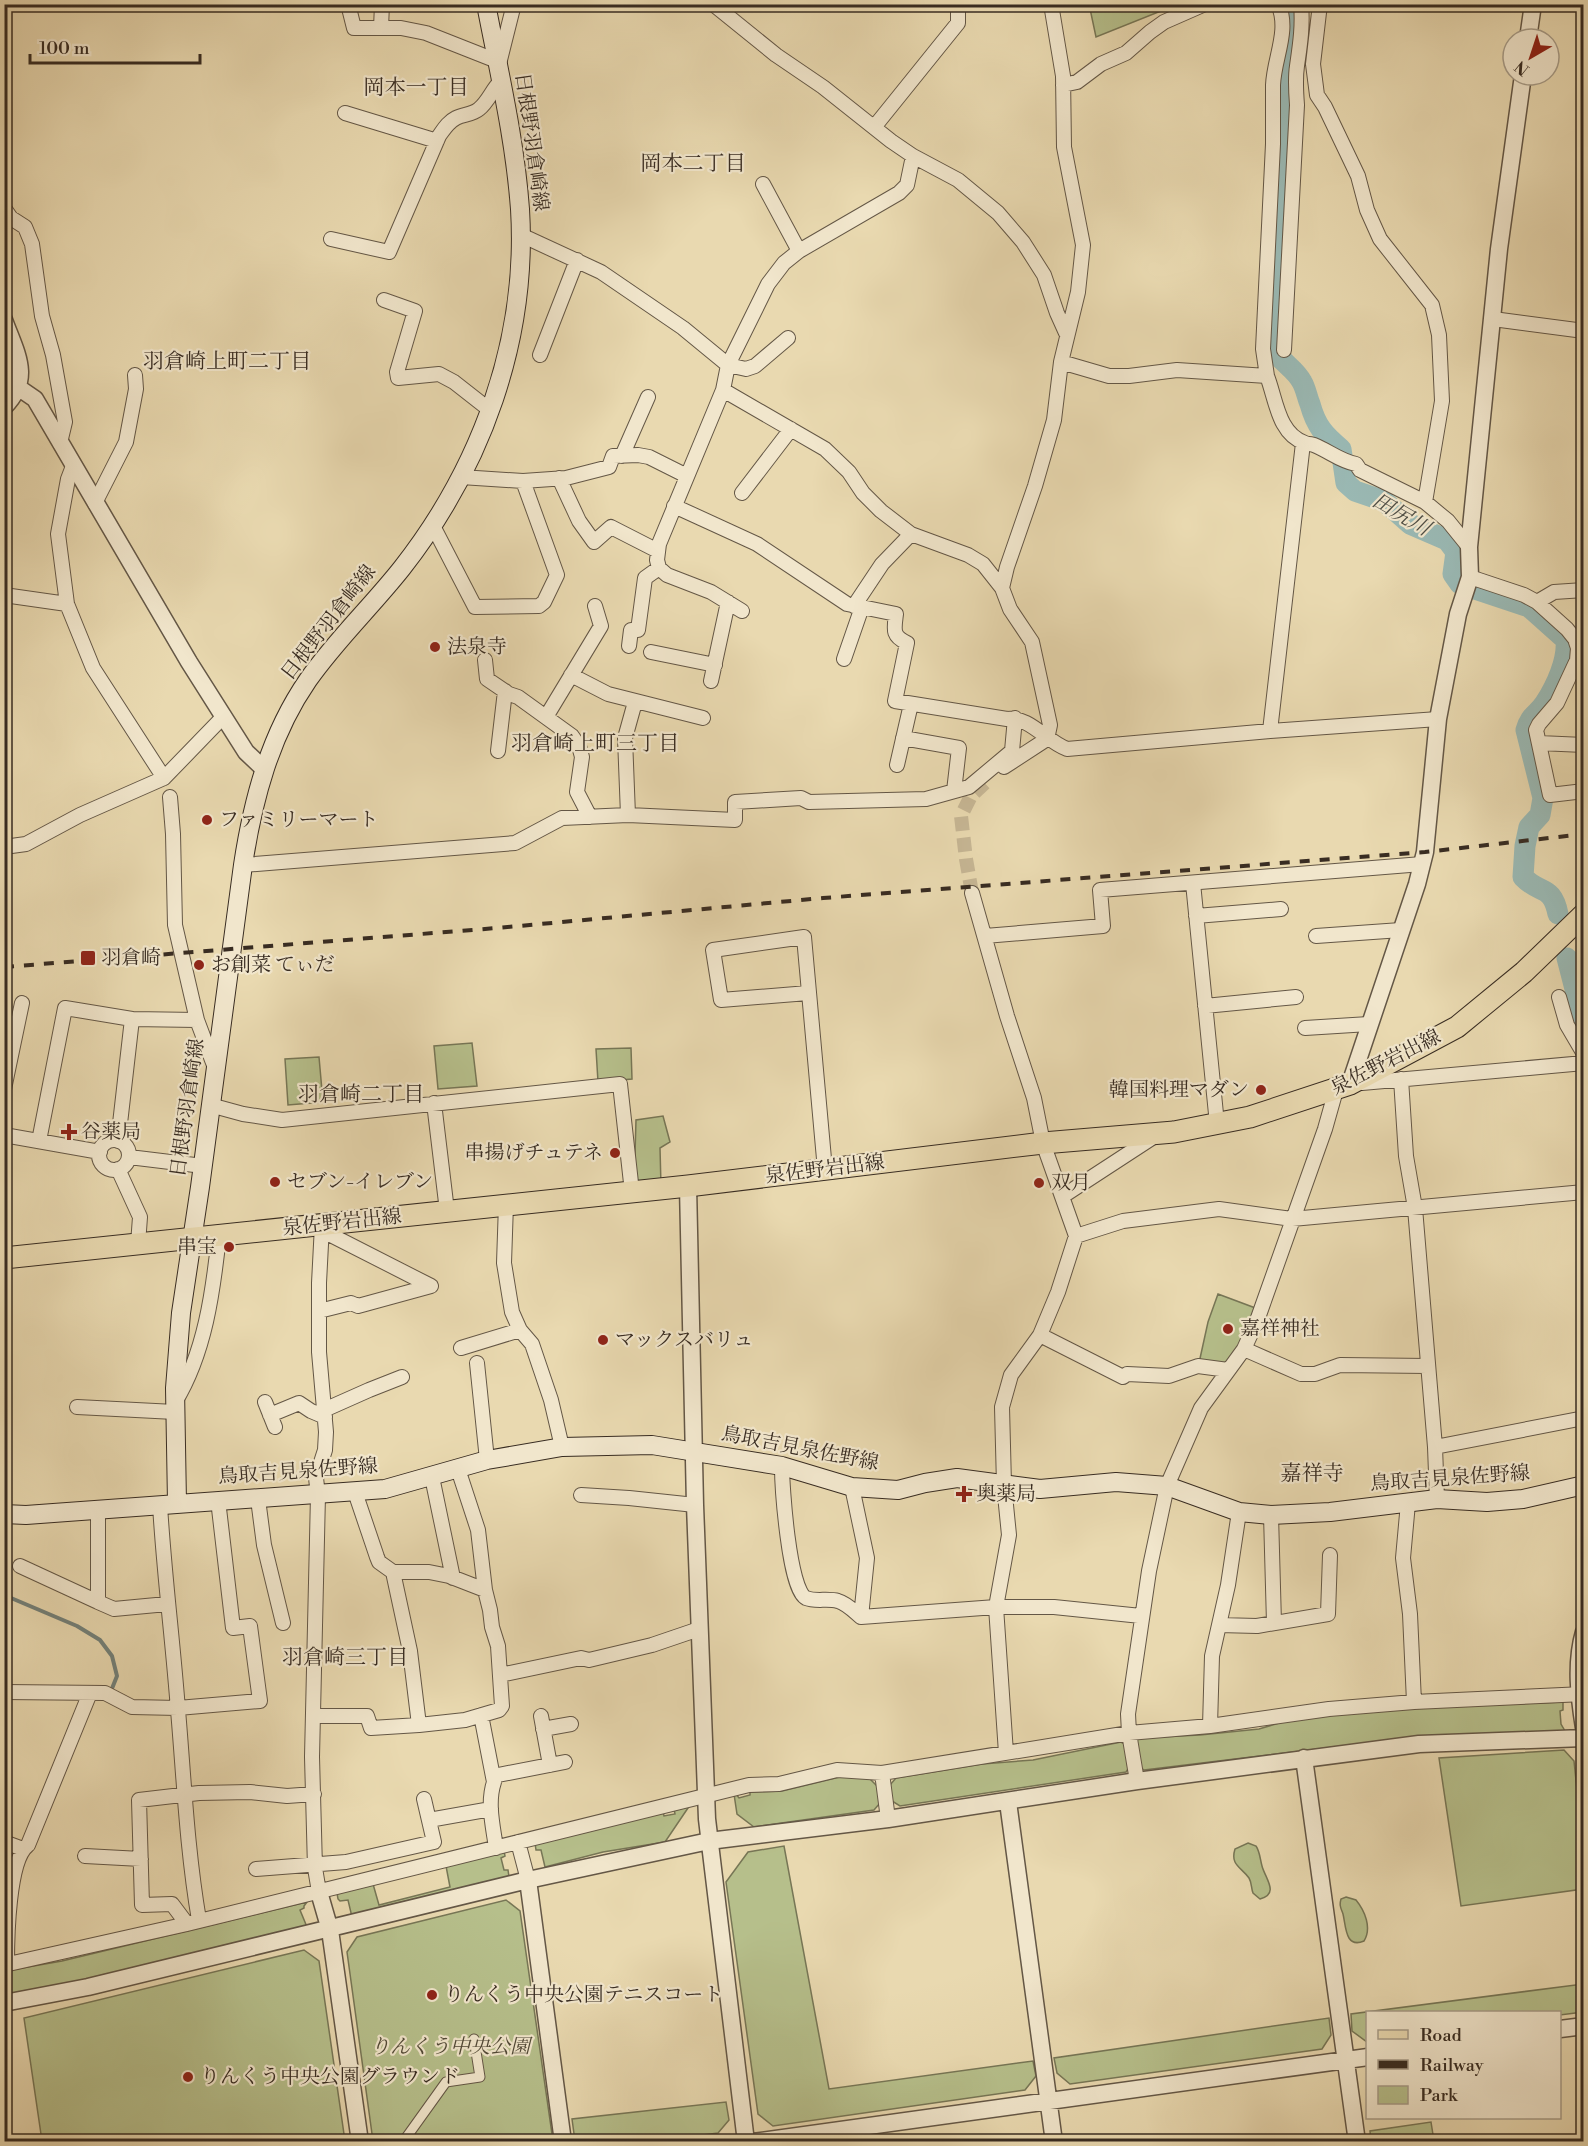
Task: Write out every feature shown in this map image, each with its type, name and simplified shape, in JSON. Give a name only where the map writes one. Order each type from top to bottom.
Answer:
[{"type":"main road","name":"日根野羽倉崎線","points":[[169,1504],[181,1313],[248,831],[264,769],[274,742],[308,680],[402,568],[460,477],[491,411],[514,322],[521,236],[515,160],[486,4]]},
{"type":"main road","name":"泉佐野岩出線","points":[[4,1258],[192,1238],[321,1228],[506,1204],[688,1186],[1043,1143],[1159,1133],[1250,1117],[1343,1087],[1456,1027],[1524,972],[1584,914]]},
{"type":"main road","name":"鳥取吉見泉佐野線","points":[[4,1514],[26,1515],[386,1489],[487,1460],[561,1446],[652,1445],[782,1466],[852,1487],[898,1490],[957,1478],[1040,1489],[1116,1482],[1167,1486],[1239,1512],[1271,1515],[1330,1512],[1437,1499],[1487,1502],[1523,1499],[1584,1485]]},
{"type":"street","points":[[348,4],[354,28],[400,28],[426,33],[498,70]]},
{"type":"street","points":[[381,28],[382,4]]},
{"type":"street","points":[[330,239],[390,252],[437,141],[447,125],[456,118],[475,112],[482,107],[492,90],[507,40],[514,4]]},
{"type":"street","points":[[713,4],[776,56],[823,87],[913,156],[958,180],[998,213],[1023,242],[1044,275],[1066,333]]},
{"type":"street","points":[[875,126],[958,23],[958,4]]},
{"type":"street","points":[[1002,588],[1054,420],[1066,333],[1078,292],[1083,245],[1064,147],[1064,85],[1051,4]]},
{"type":"street","points":[[1064,85],[1077,82],[1101,64],[1126,54],[1164,22],[1205,4]]},
{"type":"street","points":[[1278,4],[1283,23],[1281,44],[1274,68],[1273,142],[1263,349],[1267,376],[1280,416],[1289,433],[1303,443],[1313,445],[1333,457],[1356,464],[1359,470],[1425,502],[1448,521],[1469,547]]},
{"type":"street","points":[[1284,350],[1297,105],[1296,80],[1302,23],[1301,4]]},
{"type":"street","points":[[1320,4],[1313,64],[1317,95],[1358,176],[1367,210],[1377,232],[1432,305],[1439,335],[1442,401],[1425,502]]},
{"type":"street","points":[[1530,27],[1533,4]]},
{"type":"street","points":[[1137,1781],[1128,1714],[1141,1616],[1167,1486],[1201,1408],[1244,1349],[1258,1318],[1325,1129],[1370,1024],[1422,864],[1438,719],[1457,622],[1467,586],[1492,319],[1509,165],[1521,87]]},
{"type":"street","points":[[345,113],[437,141]]},
{"type":"street","points":[[742,610],[711,592],[668,575],[659,568],[657,560],[659,544],[723,390],[728,365],[768,284],[784,263],[799,251],[899,193],[907,185],[913,156]]},
{"type":"street","points":[[763,184],[799,251]]},
{"type":"street","points":[[4,208],[11,218],[25,227],[32,244],[42,316],[53,355],[65,422],[60,443]]},
{"type":"street","points":[[521,236],[602,272],[683,328],[728,365],[746,369],[755,366],[788,338]]},
{"type":"street","points":[[540,355],[577,260]]},
{"type":"street","points":[[384,300],[415,311],[397,372],[398,378],[439,374],[454,382],[491,411]]},
{"type":"street","points":[[1492,319],[1584,331]]},
{"type":"street","points":[[4,320],[21,369],[19,388],[4,407]]},
{"type":"street","points":[[1061,362],[1109,376],[1130,376],[1177,370],[1267,376]]},
{"type":"street","points":[[95,503],[126,442],[136,389],[135,375]]},
{"type":"street","points":[[19,388],[35,399],[95,503],[246,752],[264,769]]},
{"type":"street","points":[[723,390],[825,449],[849,472],[863,493],[911,534],[968,555],[983,564],[1002,588],[1010,609],[1032,642],[1050,725],[1047,739],[989,779]]},
{"type":"street","points":[[622,456],[648,397]]},
{"type":"street","points":[[742,493],[791,429]]},
{"type":"street","points":[[1270,731],[1303,443]]},
{"type":"street","points":[[460,477],[523,481],[559,478],[609,467],[613,456],[638,455],[649,457],[687,476]]},
{"type":"street","points":[[73,466],[68,479],[58,534],[67,604],[93,668],[164,778]]},
{"type":"street","points":[[559,478],[579,521],[594,542],[611,527],[658,551]]},
{"type":"street","points":[[432,524],[475,607],[539,606],[544,602],[557,575],[523,481]]},
{"type":"street","points":[[674,506],[757,544],[847,604],[896,614],[894,631],[898,639],[907,644],[895,701],[1006,719],[1015,718],[1033,727],[1057,746],[1067,749],[1438,719]]},
{"type":"street","points":[[844,659],[858,607],[882,564],[911,534]]},
{"type":"street","points":[[629,646],[632,630],[638,630],[645,578],[659,568]]},
{"type":"street","points":[[1467,586],[1524,595],[1537,602],[1575,639],[1578,648],[1577,660],[1557,703],[1536,730],[1550,795],[1584,791]]},
{"type":"street","points":[[1537,602],[1554,592],[1584,590]]},
{"type":"street","points":[[4,596],[67,604]]},
{"type":"street","points":[[711,681],[728,602]]},
{"type":"street","points":[[546,717],[601,626],[596,606]]},
{"type":"street","points":[[651,652],[715,665]]},
{"type":"street","points":[[485,660],[487,679],[572,735],[579,746],[582,758],[577,792],[590,817]]},
{"type":"street","points":[[571,675],[608,694],[703,718]]},
{"type":"street","points":[[498,751],[505,691]]},
{"type":"street","points":[[628,815],[625,738],[635,702]]},
{"type":"street","points":[[897,765],[911,704]]},
{"type":"street","points":[[4,848],[26,844],[80,815],[164,778],[224,716]]},
{"type":"street","points":[[243,865],[515,843],[562,818],[628,815],[735,820],[735,802],[801,798],[810,802],[926,800],[969,787],[1012,751],[1015,718]]},
{"type":"street","points":[[903,738],[959,748],[954,791]]},
{"type":"street","points":[[1539,744],[1584,745]]},
{"type":"street","points":[[170,797],[176,925],[197,1020],[215,1070]]},
{"type":"street","points":[[985,936],[1103,926],[1100,890],[1422,864]]},
{"type":"street","points":[[1193,883],[1217,1124]]},
{"type":"street","points":[[972,892],[1007,1016],[1034,1098],[1043,1143],[1076,1236],[1058,1293],[1040,1335],[1011,1375],[1002,1407],[1004,1485],[1009,1535],[996,1607],[1006,1753]]},
{"type":"street","points":[[1196,916],[1281,909]]},
{"type":"street","points":[[1316,936],[1401,930]]},
{"type":"street","points":[[808,993],[721,1000],[713,950],[804,936],[825,1170]]},
{"type":"street","points":[[1205,1006],[1296,997]]},
{"type":"street","points":[[1559,997],[1567,1025],[1584,1054]]},
{"type":"street","points":[[4,1089],[22,1004]]},
{"type":"street","points":[[39,1141],[65,1008],[132,1019],[197,1020]]},
{"type":"street","points":[[118,1141],[132,1019]]},
{"type":"street","points":[[1305,1028],[1370,1024]]},
{"type":"street","points":[[1343,1087],[1401,1078],[1584,1063]]},
{"type":"street","points":[[1401,1078],[1406,1156],[1415,1208],[1435,1447],[1437,1499]]},
{"type":"street","points":[[210,1105],[243,1114],[282,1120],[620,1084],[632,1192]]},
{"type":"street","points":[[434,1104],[447,1211]]},
{"type":"street","points":[[1063,1196],[1159,1133]]},
{"type":"street","points":[[4,1135],[100,1152]]},
{"type":"street","points":[[109,1141],[118,1141],[126,1145],[129,1157],[126,1164],[118,1169],[108,1168],[101,1161],[100,1152],[109,1141]]},
{"type":"street","points":[[129,1157],[203,1166]]},
{"type":"street","points":[[118,1169],[140,1217],[138,1244]]},
{"type":"street","points":[[688,1186],[695,1505],[706,1796],[709,1841],[746,2142]]},
{"type":"street","points":[[1076,1236],[1123,1221],[1219,1209],[1292,1219],[1584,1192]]},
{"type":"street","points":[[506,1204],[504,1263],[512,1312],[520,1330],[532,1344],[551,1400],[561,1446]]},
{"type":"street","points":[[319,1311],[351,1303],[358,1306],[431,1286],[321,1228],[319,1311],[325,1450],[316,1478],[318,1495],[312,1757],[315,1865],[319,1892],[330,1929],[360,2142]]},
{"type":"street","points":[[77,1407],[175,1407],[193,1367],[214,1285],[219,1236]]},
{"type":"street","points":[[461,1348],[520,1330]]},
{"type":"street","points":[[1040,1335],[1123,1377],[1127,1374],[1168,1376],[1198,1366],[1228,1370]]},
{"type":"street","points":[[1244,1349],[1300,1374],[1315,1374],[1340,1365],[1428,1366]]},
{"type":"street","points":[[477,1363],[487,1460]]},
{"type":"street","points":[[270,1415],[299,1403],[324,1413],[369,1389],[402,1377]]},
{"type":"street","points":[[1435,1447],[1584,1418]]},
{"type":"street","points":[[782,1466],[783,1504],[799,1592],[805,1598],[840,1601],[861,1617],[996,1607],[1054,1607],[1141,1616]]},
{"type":"street","points":[[314,1716],[367,1716],[371,1728],[465,1720],[499,1710],[502,1706],[498,1646],[485,1590],[478,1530],[458,1469]]},
{"type":"street","points":[[432,1477],[453,1578]]},
{"type":"street","points":[[852,1487],[867,1557],[861,1617]]},
{"type":"street","points":[[355,1492],[379,1562],[393,1572],[429,1572],[485,1590]]},
{"type":"street","points":[[580,1495],[695,1505]]},
{"type":"street","points":[[258,1499],[264,1545],[283,1623]]},
{"type":"street","points":[[4,1692],[105,1693],[132,1707],[178,1708],[260,1701],[250,1626],[233,1628],[218,1500]]},
{"type":"street","points":[[1407,1503],[1403,1558],[1410,1614],[1414,1702]]},
{"type":"street","points":[[169,1504],[167,1604],[178,1708],[193,1922]]},
{"type":"street","points":[[98,1510],[98,1602]]},
{"type":"street","points":[[1210,1726],[1212,1656],[1228,1585],[1239,1512]]},
{"type":"street","points":[[1271,1515],[1274,1623]]},
{"type":"street","points":[[1219,1625],[1257,1626],[1328,1614],[1330,1555]]},
{"type":"street","points":[[20,1566],[114,1609],[167,1604]]},
{"type":"street","points":[[393,1572],[410,1652],[419,1725]]},
{"type":"street","points":[[500,1675],[581,1658],[589,1660],[652,1645],[699,1629]]},
{"type":"street","points":[[1584,1632],[1579,1664],[1584,1728]]},
{"type":"street","points":[[90,1693],[28,1845],[23,1849],[14,1876],[6,1922],[6,1965],[319,1892],[748,1785],[779,1785],[837,1770],[882,1773],[1129,1733],[1210,1726],[1329,1709],[1414,1702],[1581,1694]]},
{"type":"street","points":[[481,1715],[493,1776],[491,1809],[496,1848]]},
{"type":"street","points":[[550,1765],[542,1722],[571,1724]]},
{"type":"street","points":[[4,2003],[88,1988],[528,1880],[709,1841],[888,1819],[1137,1781],[1419,1744],[1584,1738]]},
{"type":"street","points":[[1304,1758],[1357,2142]]},
{"type":"street","points":[[493,1776],[564,1762]]},
{"type":"street","points":[[882,1773],[888,1819]]},
{"type":"street","points":[[193,1922],[172,1904],[142,1905],[139,1800],[199,1793],[250,1792],[287,1796],[314,1794]]},
{"type":"street","points":[[256,1869],[268,1866],[292,1867],[346,1862],[434,1842],[424,1799]]},
{"type":"street","points":[[1008,1802],[1054,2142]]},
{"type":"street","points":[[429,1820],[491,1809]]},
{"type":"street","points":[[4,1842],[23,1849]]},
{"type":"street","points":[[518,1842],[528,1880],[563,2142]]},
{"type":"street","points":[[85,1856],[141,1859]]},
{"type":"street","points":[[1561,2029],[1584,2026]]},
{"type":"street","points":[[403,2142],[446,2082],[480,2077],[474,2039]]},
{"type":"street","points":[[753,2142],[1366,2057]]},
{"type":"green space","points":[[1089,4],[1176,4],[1176,5],[1096,37]]},
{"type":"green space","points":[[472,1043],[477,1086],[438,1089],[434,1046]]},
{"type":"green space","points":[[631,1048],[632,1079],[598,1082],[596,1049]]},
{"type":"green space","points":[[319,1057],[323,1102],[288,1105],[285,1059]]},
{"type":"green space","points":[[663,1116],[670,1142],[660,1148],[661,1186],[634,1189],[636,1120]]},
{"type":"green space","points":[[1218,1294],[1258,1309],[1227,1368],[1199,1363],[1208,1322]]},
{"type":"green space","points":[[1563,1702],[1563,1710],[1560,1711],[1561,1724],[1565,1731],[1408,1738],[1144,1770],[1140,1767],[1136,1743],[1139,1738],[1259,1729],[1286,1721],[1381,1709]]},
{"type":"green space","points":[[1121,1742],[1126,1745],[1128,1769],[1126,1772],[900,1806],[892,1801],[890,1785],[896,1778],[982,1764],[1033,1760]]},
{"type":"green space","points":[[1564,1750],[1574,1761],[1583,1848],[1583,1889],[1461,1906],[1439,1758]]},
{"type":"green space","points":[[844,1776],[868,1777],[879,1788],[880,1803],[874,1810],[754,1827],[737,1814],[734,1794],[739,1798],[750,1795],[750,1792],[782,1791]]},
{"type":"green space","points":[[690,1805],[665,1842],[603,1852],[545,1867],[541,1850],[536,1850],[535,1843],[663,1812],[664,1816],[675,1814],[674,1809]]},
{"type":"green space","points":[[1248,1843],[1256,1846],[1270,1885],[1269,1893],[1260,1899],[1253,1893],[1249,1878],[1234,1859],[1235,1849]]},
{"type":"green space","points":[[784,1846],[829,2089],[1033,2061],[1036,2076],[1025,2090],[773,2126],[758,2114],[726,1882],[748,1852]]},
{"type":"green space","points":[[504,1851],[505,1856],[501,1858],[504,1870],[508,1870],[509,1877],[352,1917],[348,1900],[338,1899],[337,1893],[373,1884],[379,1905],[450,1887],[446,1866]]},
{"type":"green space","points":[[1346,1897],[1356,1900],[1365,1914],[1366,1936],[1364,1941],[1358,1943],[1353,1942],[1348,1935],[1340,1905],[1341,1899]]},
{"type":"green space","name":"りんくう中央公園","points":[[506,1900],[520,1911],[553,2141],[373,2141],[347,1952],[357,1937]]},
{"type":"green space","points":[[307,1902],[300,1910],[307,1927],[83,1982],[5,1996],[5,1971],[62,1961]]},
{"type":"green space","name":"りんくう中央公園グラウンド","points":[[304,1950],[319,1961],[345,2141],[42,2141],[24,2018]]},
{"type":"green space","points":[[1583,1984],[1583,2012],[1561,2015],[1561,2011],[1374,2011]]},
{"type":"green space","points":[[1366,2012],[1366,2041],[1352,2031],[1351,2014]]},
{"type":"green space","points":[[1329,2018],[1331,2035],[1322,2049],[1070,2084],[1057,2073],[1054,2058]]},
{"type":"green space","points":[[726,2102],[729,2120],[718,2133],[659,2141],[603,2141],[602,2138],[575,2141],[572,2119]]},
{"type":"green space","points":[[1431,2122],[1434,2141],[1371,2141],[1370,2131]]},
{"type":"waterway","name":"田尻川","points":[[1292,4],[1295,22],[1280,177],[1272,347],[1299,377],[1305,387],[1318,424],[1341,449],[1346,483],[1355,491],[1384,501],[1410,524],[1447,540],[1456,552],[1453,574],[1460,584],[1529,607],[1566,640],[1565,656],[1557,681],[1526,730],[1543,798],[1540,815],[1529,827],[1523,877],[1549,894],[1558,914]]},
{"type":"waterway","name":"田尻川","points":[[1567,958],[1584,1024]]},
{"type":"waterway","points":[[4,1595],[77,1626],[100,1640],[112,1656],[117,1676],[111,1691]]},
{"type":"tunnel","points":[[972,893],[961,816],[971,796],[989,779]]},
{"type":"railway","points":[[4,967],[497,928],[823,898],[1425,852],[1584,834]]},
{"type":"place","name":"法泉寺","points":[[435,647]]},
{"type":"place","name":"ファミリーマート","points":[[207,820]]},
{"type":"place","name":"羽倉崎","points":[[88,958]]},
{"type":"place","name":"お創菜 てぃだ","points":[[199,965]]},
{"type":"place","name":"韓国料理マダン","points":[[1261,1090]]},
{"type":"place","name":"谷薬局","points":[[69,1132]]},
{"type":"place","name":"串揚げチュテネ","points":[[615,1153]]},
{"type":"place","name":"セブン-イレブン","points":[[275,1182]]},
{"type":"place","name":"双月","points":[[1039,1183]]},
{"type":"place","name":"串宝","points":[[229,1247]]},
{"type":"place","name":"嘉祥神社","points":[[1228,1329]]},
{"type":"place","name":"マックスバリュ","points":[[603,1340]]},
{"type":"place","name":"奥薬局","points":[[964,1494]]},
{"type":"place","name":"りんくう中央公園テニスコート","points":[[432,1995]]},
{"type":"place","name":"りんくう中央公園グラウンド","points":[[188,2077]]},
{"type":"district","name":"岡本一丁目","points":[[416,88]]},
{"type":"district","name":"岡本二丁目","points":[[693,164]]},
{"type":"district","name":"羽倉崎上町二丁目","points":[[227,362]]},
{"type":"district","name":"羽倉崎上町三丁目","points":[[595,744]]},
{"type":"district","name":"羽倉崎二丁目","points":[[361,1095]]},
{"type":"district","name":"嘉祥寺","points":[[1312,1474]]},
{"type":"district","name":"羽倉崎三丁目","points":[[345,1658]]}]
